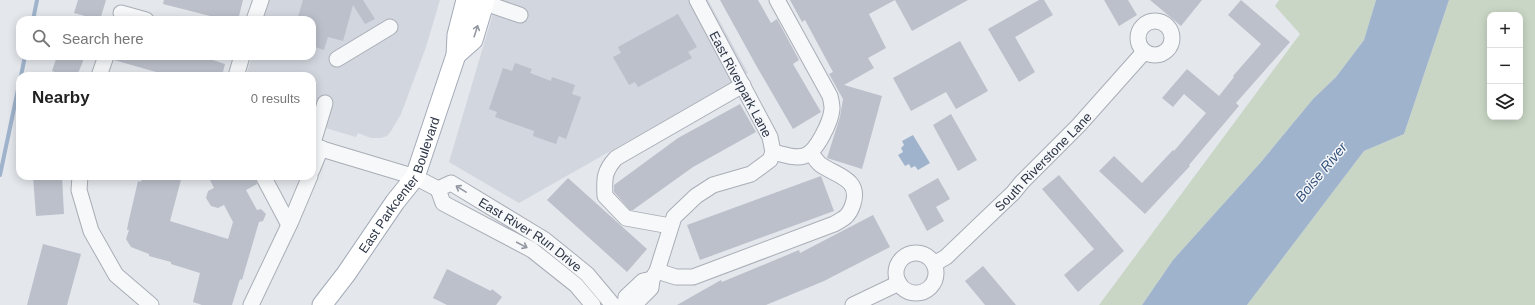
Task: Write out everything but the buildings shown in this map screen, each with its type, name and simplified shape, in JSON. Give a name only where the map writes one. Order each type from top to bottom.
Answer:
[{"type":"main road","name":"East Parkcenter Boulevard","points":[[322,305],[346,274],[394,202],[415,177],[456,55],[457,35],[466,0]]},
{"type":"main road","points":[[456,55],[473,40],[485,1]]},
{"type":"street","points":[[255,16],[261,0]]},
{"type":"street","name":"East Riverpark Lane","points":[[621,305],[634,305],[651,288],[670,226],[674,218],[696,196],[713,185],[751,174],[760,169],[770,160],[773,152],[770,137],[697,0]]},
{"type":"street","points":[[773,152],[792,156],[804,156],[810,153],[817,146],[830,118],[832,108],[830,96],[777,0]]},
{"type":"street","points":[[485,1],[520,15]]},
{"type":"street","points":[[122,11],[135,16]]},
{"type":"street","points":[[337,58],[390,27]]},
{"type":"street","name":"South Riverstone Lane","points":[[934,264],[946,257],[1013,193],[1079,124],[1144,52]]},
{"type":"street","points":[[100,72],[105,60]]},
{"type":"street","points":[[237,72],[241,60]]},
{"type":"street","points":[[670,226],[626,218],[605,196],[604,179],[608,166],[616,158],[743,85]]},
{"type":"street","points":[[316,143],[325,103]]},
{"type":"street","points":[[316,147],[415,177],[438,189]]},
{"type":"street","points":[[654,275],[693,277],[834,224],[845,218],[850,213],[855,198],[852,185],[848,180],[820,164],[810,153]]},
{"type":"street","points":[[80,180],[79,190],[91,231],[116,276],[151,305]]},
{"type":"street","points":[[265,180],[289,225]]},
{"type":"street","points":[[251,305],[289,225],[308,180]]},
{"type":"street","name":"East River Run Drive","points":[[593,305],[576,285],[532,250],[443,203],[438,189],[451,183],[545,240],[587,274],[621,305]]},
{"type":"street","points":[[915,253],[928,256],[934,264],[936,274],[935,281],[920,299],[899,283],[896,275],[897,269],[903,258],[908,255],[915,253]]},
{"type":"street","points":[[853,305],[899,283]]},
{"type":"shaded area","points":[[268,0],[440,0],[426,47],[401,114],[387,136],[381,138],[371,138],[358,133],[356,137],[316,125],[316,72],[247,72],[251,60],[316,60],[316,16],[263,16]]},
{"type":"shaded area","points":[[497,0],[708,0],[748,73],[519,203],[449,162]]},
{"type":"green space","points":[[1279,0],[1376,0],[1364,40],[1336,77],[1313,99],[1261,162],[1173,260],[1142,305],[1099,305],[1300,34],[1275,6]]},
{"type":"green space","points":[[1449,0],[1535,0],[1535,305],[1247,305],[1364,151],[1404,134]]},
{"type":"water","name":"Boise River","points":[[1376,0],[1449,0],[1404,134],[1364,151],[1247,305],[1142,305],[1173,260],[1261,162],[1313,99],[1336,77],[1364,40]]},
{"type":"water","points":[[913,135],[930,163],[918,170],[915,166],[911,168],[909,164],[905,166],[898,155],[903,152],[901,148],[904,145],[902,141]]},
{"type":"waterway","points":[[34,16],[37,0]]},
{"type":"waterway","points":[[22,72],[24,60]]},
{"type":"waterway","points":[[0,175],[16,99]]}]
